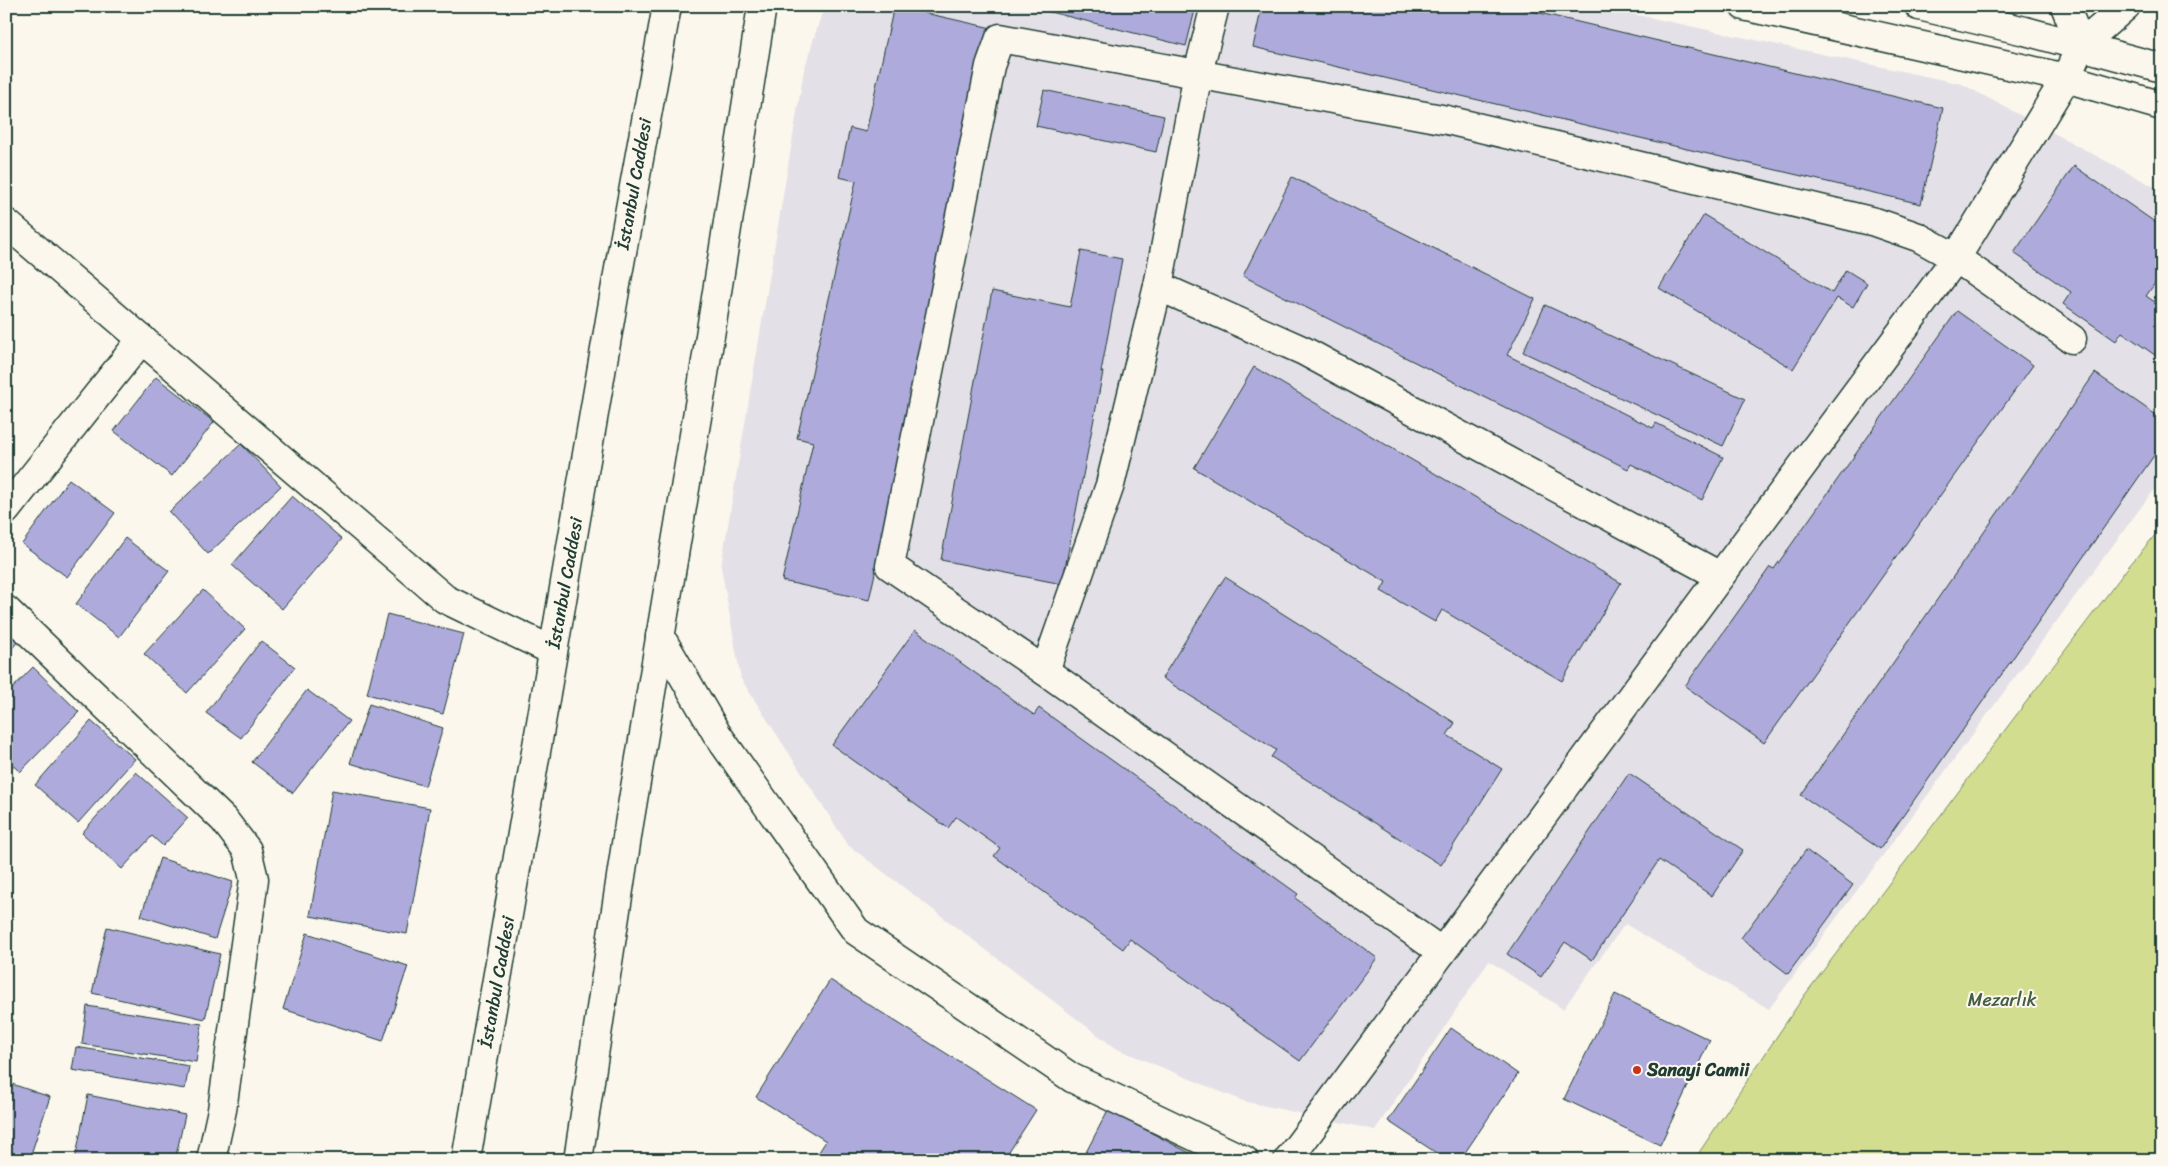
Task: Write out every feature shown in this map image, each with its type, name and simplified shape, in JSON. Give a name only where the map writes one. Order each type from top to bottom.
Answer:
[{"type":"street","name":"İstanbul Caddesi","points":[[466,1160],[616,285],[667,6]]},
{"type":"street","points":[[578,1160],[629,824],[762,6]]},
{"type":"street","points":[[1045,671],[1110,485],[1158,286],[1198,73],[1216,6]]},
{"type":"street","points":[[1744,6],[2066,78],[2162,106]]},
{"type":"street","points":[[1919,6],[2081,45],[2162,68]]},
{"type":"street","points":[[2065,6],[2081,45]]},
{"type":"street","points":[[1288,1160],[1956,258],[2066,78],[2081,45],[2126,6]]},
{"type":"street","points":[[1442,952],[1045,671],[890,566],[990,66],[1000,38],[1447,120],[1875,222],[1918,238],[1956,258],[2072,339]]},
{"type":"street","points":[[6,223],[445,599],[553,651]]},
{"type":"street","points":[[1158,286],[1304,351],[1720,576]]},
{"type":"street","points":[[6,510],[142,339]]},
{"type":"street","points":[[6,610],[224,820],[246,850],[254,879],[222,1110],[211,1160]]},
{"type":"street","points":[[660,636],[717,734],[856,931],[1072,1078],[1244,1160]]},
{"type":"shaded area","points":[[824,6],[1595,6],[1962,84],[2162,191],[2162,479],[1769,1009],[1625,924],[1563,1009],[1489,961],[1375,1130],[1243,1101],[1115,1048],[848,845],[741,679],[721,567],[804,70]]},
{"type":"green space","name":"Mezarlık","points":[[2162,527],[2162,1160],[1694,1160],[1804,996],[2129,566]]},
{"type":"building","points":[[894,6],[996,29],[869,600],[782,581],[813,442],[797,438],[856,181],[839,177],[850,128],[866,132]]},
{"type":"building","points":[[1026,6],[1196,6],[1186,46]]},
{"type":"building","points":[[1262,6],[1510,6],[1943,108],[1921,204],[1253,47]]},
{"type":"building","points":[[1044,90],[1164,116],[1156,152],[1036,126]]},
{"type":"building","points":[[2074,166],[2162,227],[2162,273],[2146,296],[2162,307],[2162,360],[2122,332],[2116,341],[2063,304],[2071,292],[2014,253]]},
{"type":"building","points":[[1292,177],[1535,299],[1507,355],[1653,428],[1656,423],[1723,457],[1702,500],[1631,464],[1628,469],[1243,276]]},
{"type":"building","points":[[1704,215],[1832,293],[1846,270],[1867,283],[1853,307],[1837,298],[1793,369],[1659,288]]},
{"type":"building","points":[[1081,251],[1122,259],[1101,372],[1103,372],[1062,584],[941,560],[992,291],[1070,307]]},
{"type":"building","points":[[1545,305],[1745,399],[1723,446],[1523,352]]},
{"type":"building","points":[[1957,311],[2033,365],[1764,743],[1685,686],[1770,567],[1774,569]]},
{"type":"building","points":[[1254,367],[1621,583],[1562,681],[1442,610],[1435,622],[1381,591],[1386,582],[1194,468]]},
{"type":"building","points":[[2095,373],[2162,419],[2162,444],[1880,849],[1801,795]]},
{"type":"building","points":[[156,377],[214,422],[172,476],[114,431]]},
{"type":"building","points":[[241,444],[281,486],[208,554],[169,512]]},
{"type":"building","points":[[69,479],[115,513],[67,577],[22,544]]},
{"type":"building","points":[[292,496],[342,539],[282,609],[232,565]]},
{"type":"building","points":[[125,538],[169,571],[119,637],[76,604]]},
{"type":"building","points":[[1225,577],[1455,723],[1447,735],[1502,769],[1441,865],[1271,757],[1276,750],[1162,678]]},
{"type":"building","points":[[203,590],[245,629],[187,693],[144,654]]},
{"type":"building","points":[[387,614],[464,634],[443,714],[367,694]]},
{"type":"building","points":[[915,630],[1034,715],[1039,708],[1298,894],[1295,898],[1377,958],[1300,1061],[1130,939],[1123,949],[994,856],[1000,848],[956,817],[948,828],[832,745]]},
{"type":"building","points":[[6,631],[19,640],[6,656]]},
{"type":"building","points":[[261,641],[295,667],[241,738],[206,713]]},
{"type":"building","points":[[33,667],[79,712],[20,772],[6,759],[6,695]]},
{"type":"building","points":[[307,690],[349,721],[293,793],[252,762]]},
{"type":"building","points":[[369,704],[443,728],[425,786],[350,763]]},
{"type":"building","points":[[91,721],[135,759],[78,823],[35,785]]},
{"type":"building","points":[[136,772],[188,818],[163,846],[152,836],[122,869],[82,833]]},
{"type":"building","points":[[1629,773],[1743,850],[1712,896],[1659,860],[1592,960],[1565,942],[1541,977],[1507,954]]},
{"type":"building","points":[[332,790],[430,808],[407,934],[310,916]]},
{"type":"building","points":[[1806,850],[1853,885],[1788,974],[1741,938]]},
{"type":"building","points":[[160,858],[233,882],[215,939],[141,916]]},
{"type":"building","points":[[107,927],[220,954],[205,1019],[92,993]]},
{"type":"building","points":[[307,933],[408,966],[383,1041],[283,1009]]},
{"type":"building","points":[[830,980],[1036,1110],[1004,1160],[814,1160],[826,1141],[756,1097]]},
{"type":"building","name":"Sanayi Camii","points":[[1615,994],[1710,1040],[1660,1145],[1564,1099]]},
{"type":"building","points":[[87,1006],[202,1024],[196,1062],[82,1044]]},
{"type":"building","points":[[1451,1028],[1518,1074],[1460,1160],[1447,1160],[1388,1121]]},
{"type":"building","points":[[76,1047],[189,1066],[185,1089],[72,1070]]},
{"type":"building","points":[[6,1082],[50,1097],[29,1160],[16,1160],[6,1156]]},
{"type":"building","points":[[88,1095],[185,1115],[175,1160],[75,1160]]},
{"type":"building","points":[[1108,1110],[1203,1160],[1082,1160]]},
{"type":"place","name":"Sanayi Camii","points":[[1637,1070]]}]
